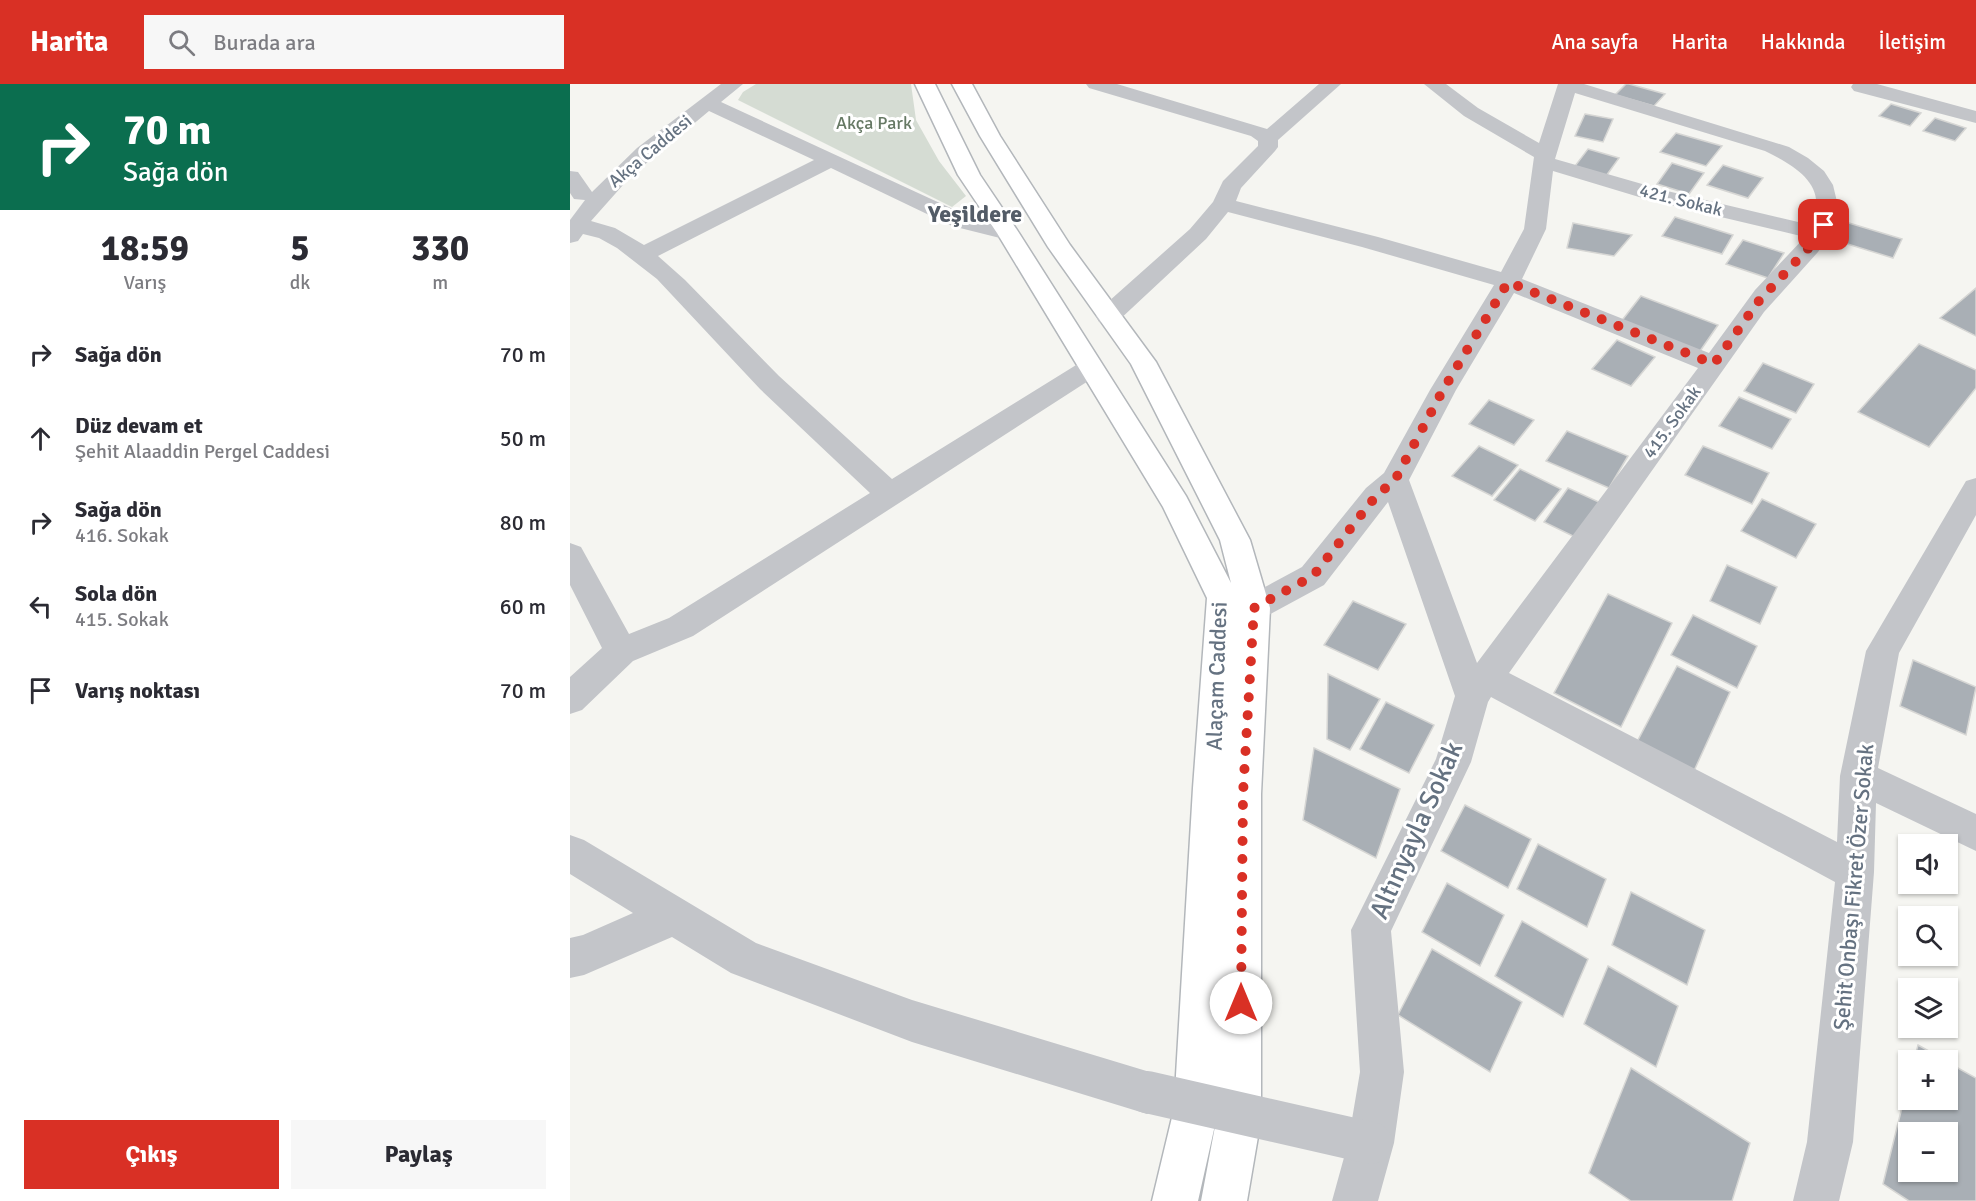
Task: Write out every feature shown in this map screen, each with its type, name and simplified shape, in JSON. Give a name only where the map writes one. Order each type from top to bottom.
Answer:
[{"type":"main road","name":"Alaçam Caddesi","points":[[925,84],[969,175],[1176,504],[1223,597],[1211,788],[1196,1109],[1175,1201]]},
{"type":"main road","name":"Alaçam Caddesi","points":[[962,84],[990,136],[1060,247],[1143,362],[1235,540],[1254,608],[1243,794],[1239,1119],[1224,1201]]},
{"type":"street","name":"Akça Caddesi","points":[[572,231],[576,185],[635,142],[711,93],[734,84]]},
{"type":"street","points":[[1096,84],[1236,125],[1268,138]]},
{"type":"street","points":[[1108,316],[1198,234],[1223,204],[1231,186],[1268,147],[1268,138],[1331,84]]},
{"type":"street","name":"421. Sokak","points":[[1434,84],[1471,112],[1545,158],[1657,195],[1819,234]]},
{"type":"street","points":[[1867,84],[1861,87],[1976,117]]},
{"type":"street","points":[[1254,608],[1313,576],[1376,496],[1395,480],[1443,390],[1508,282],[1535,229],[1545,158],[1568,85]]},
{"type":"street","name":"415. Sokak","points":[[1479,687],[1758,302],[1815,241],[1824,225],[1828,205],[1824,189],[1816,174],[1797,159],[1772,147],[1568,85]]},
{"type":"street","name":"Akça Caddesi","points":[[572,231],[601,193],[711,93]]},
{"type":"street","points":[[711,93],[829,161],[960,221],[1008,234]]},
{"type":"street","points":[[642,255],[829,161]]},
{"type":"street","points":[[1223,204],[1359,239],[1508,282],[1714,364]]},
{"type":"street","points":[[572,231],[605,232],[642,255],[672,281],[728,341],[814,426],[890,494]]},
{"type":"street","points":[[570,699],[621,651],[681,627],[1090,368]]},
{"type":"street","points":[[1395,480],[1479,687],[1855,872]]},
{"type":"street","name":"Şehit Onbaşı Fikret Özer Sokak","points":[[1816,1201],[1830,1142],[1855,872],[1858,776],[1883,651],[1976,489]]},
{"type":"street","points":[[570,555],[621,651]]},
{"type":"street","name":"Altınyayla Sokak","points":[[1355,1201],[1371,1143],[1382,1072],[1371,930],[1453,762],[1479,687]]},
{"type":"street","points":[[1858,776],[1976,833]]},
{"type":"street","points":[[570,853],[746,959],[912,1021],[1147,1092],[1371,1143]]},
{"type":"street","points":[[570,958],[584,955],[674,916]]},
{"type":"green space","name":"Akça Park","points":[[756,84],[911,84],[916,120],[939,161],[966,196],[952,207],[738,100],[743,92]]},
{"type":"building","points":[[1626,84],[1665,94],[1654,106],[1615,95]]},
{"type":"building","points":[[1891,104],[1921,113],[1910,126],[1879,116]]},
{"type":"building","points":[[1585,114],[1613,119],[1603,142],[1575,136]]},
{"type":"building","points":[[1935,118],[1966,128],[1955,141],[1923,131]]},
{"type":"building","points":[[1676,133],[1722,146],[1706,166],[1660,152]]},
{"type":"building","points":[[1588,149],[1619,158],[1606,176],[1575,166]]},
{"type":"building","points":[[1672,163],[1704,173],[1689,194],[1657,184]]},
{"type":"building","points":[[1723,165],[1763,178],[1748,198],[1707,185]]},
{"type":"building","points":[[1675,217],[1733,235],[1722,254],[1662,236]]},
{"type":"building","points":[[1839,220],[1902,239],[1893,258],[1828,238]]},
{"type":"building","points":[[1573,223],[1632,235],[1614,256],[1567,248]]},
{"type":"building","points":[[1743,240],[1784,253],[1768,278],[1726,264]]},
{"type":"building","points":[[1976,288],[1976,336],[1940,318]]},
{"type":"building","points":[[1641,296],[1718,325],[1698,354],[1620,323]]},
{"type":"building","points":[[1617,340],[1655,357],[1631,386],[1592,369]]},
{"type":"building","points":[[1919,344],[1976,370],[1976,388],[1929,447],[1858,412]]},
{"type":"building","points":[[1763,363],[1814,384],[1796,413],[1744,391]]},
{"type":"building","points":[[1739,397],[1791,419],[1772,449],[1719,426]]},
{"type":"building","points":[[1489,400],[1534,420],[1514,445],[1469,424]]},
{"type":"building","points":[[1567,431],[1628,456],[1609,488],[1546,461]]},
{"type":"building","points":[[1479,446],[1518,465],[1492,496],[1452,476]]},
{"type":"building","points":[[1703,446],[1769,473],[1752,504],[1685,475]]},
{"type":"building","points":[[1520,469],[1561,489],[1535,521],[1494,500]]},
{"type":"building","points":[[1568,488],[1601,503],[1577,538],[1544,522]]},
{"type":"building","points":[[1762,499],[1816,524],[1796,558],[1741,531]]},
{"type":"building","points":[[1727,565],[1777,587],[1760,624],[1710,601]]},
{"type":"building","points":[[1608,594],[1672,623],[1621,727],[1554,693]]},
{"type":"building","points":[[1353,601],[1406,624],[1378,670],[1324,645]]},
{"type":"building","points":[[1693,615],[1757,646],[1737,688],[1671,655]]},
{"type":"building","points":[[1913,660],[1976,687],[1966,735],[1900,706]]},
{"type":"building","points":[[1677,666],[1730,692],[1693,773],[1637,742]]},
{"type":"building","points":[[1328,674],[1380,699],[1350,750],[1327,739]]},
{"type":"building","points":[[1386,702],[1434,725],[1409,773],[1360,749]]},
{"type":"building","points":[[1314,748],[1400,789],[1376,858],[1303,820]]},
{"type":"building","points":[[1465,805],[1531,839],[1508,888],[1441,851]]},
{"type":"building","points":[[1538,844],[1606,879],[1587,927],[1517,889]]},
{"type":"building","points":[[1447,883],[1504,915],[1480,966],[1422,932]]},
{"type":"building","points":[[1631,892],[1705,930],[1687,985],[1612,945]]},
{"type":"building","points":[[1522,921],[1588,959],[1563,1017],[1495,976]]},
{"type":"building","points":[[1432,949],[1522,1002],[1490,1072],[1398,1015]]},
{"type":"building","points":[[1608,966],[1678,1006],[1656,1067],[1584,1024]]},
{"type":"building","points":[[1918,1045],[1927,1050],[1917,1050]]},
{"type":"building","points":[[1631,1068],[1750,1143],[1732,1201],[1631,1201],[1589,1173]]},
{"type":"building","points":[[1958,1068],[1976,1078],[1976,1201],[1909,1201],[1883,1184],[1898,1123],[1898,1182],[1958,1182],[1958,1122],[1898,1122],[1901,1110],[1958,1110]]},
{"type":"district","name":"Yeşildere","points":[[975,214]]},
{"type":"route","points":[[1241,1003],[1243,794],[1254,608],[1313,576],[1376,496],[1395,480],[1443,390],[1508,282],[1714,364],[1758,302],[1815,241],[1824,225]]}]
